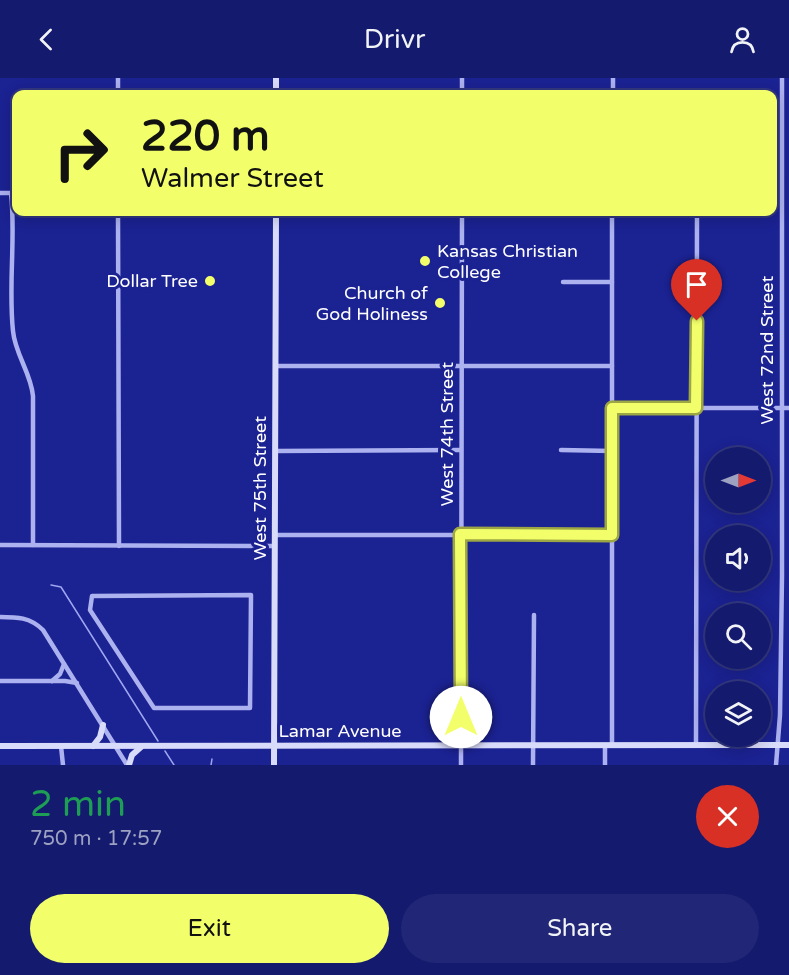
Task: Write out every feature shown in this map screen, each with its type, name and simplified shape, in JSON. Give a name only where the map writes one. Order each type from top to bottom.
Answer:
[{"type":"street","name":"West 72nd Street","points":[[776,765],[780,715],[782,576],[782,78]]},
{"type":"street","points":[[14,216],[12,327],[17,351],[29,375],[33,396],[33,545]]},
{"type":"street","points":[[118,216],[119,546]]},
{"type":"street","name":"West 75th Street","points":[[274,765],[276,216]]},
{"type":"street","name":"West 74th Street","points":[[461,765],[462,216]]},
{"type":"street","points":[[605,765],[608,745],[612,535],[612,216]]},
{"type":"street","points":[[696,745],[697,216]]},
{"type":"street","points":[[563,282],[612,282]]},
{"type":"street","points":[[276,366],[612,366]]},
{"type":"street","points":[[612,408],[789,408]]},
{"type":"street","points":[[275,451],[461,450]]},
{"type":"street","points":[[561,450],[612,451]]},
{"type":"street","points":[[781,493],[789,493]]},
{"type":"street","points":[[275,535],[612,535]]},
{"type":"street","points":[[0,545],[275,546]]},
{"type":"street","points":[[782,576],[789,576]]},
{"type":"street","points":[[251,595],[250,708],[154,708],[90,610],[92,596],[251,595]]},
{"type":"street","points":[[534,615],[534,765]]},
{"type":"street","points":[[0,617],[26,618],[43,630],[128,765]]},
{"type":"street","points":[[52,681],[60,674],[64,663]]},
{"type":"street","points":[[0,681],[76,683]]},
{"type":"street","points":[[93,746],[100,737],[103,725]]},
{"type":"street","name":"Lamar Avenue","points":[[0,746],[789,746]]},
{"type":"street","points":[[61,746],[63,765]]},
{"type":"street","points":[[128,765],[132,755],[143,746]]},
{"type":"waterway","points":[[51,585],[61,587],[158,741]]},
{"type":"waterway","points":[[165,751],[174,765]]},
{"type":"waterway","points":[[211,765],[212,759]]},
{"type":"place","name":"Kansas Christian College","points":[[425,261]]},
{"type":"place","name":"Dollar Tree","points":[[210,281]]},
{"type":"place","name":"Church of God Holiness","points":[[440,303]]},
{"type":"route","points":[[461,717],[460,534],[612,535],[612,408],[696,408],[697,321]]}]
